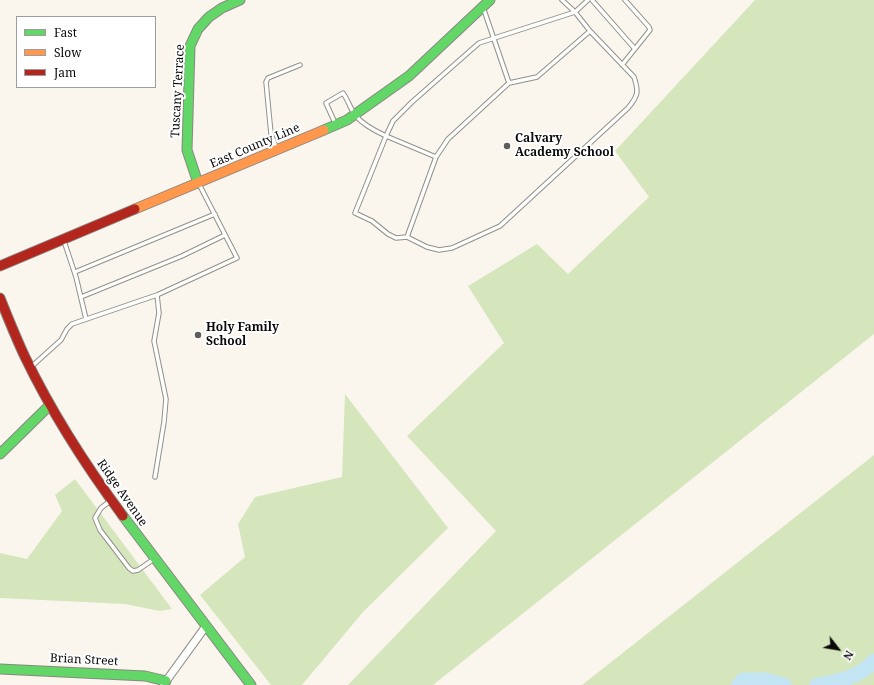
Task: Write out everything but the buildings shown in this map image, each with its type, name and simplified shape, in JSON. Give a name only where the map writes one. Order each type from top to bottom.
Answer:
[{"type":"street","name":"Tuscany Terrace","points":[[198,183],[187,150],[190,46],[195,32],[200,24],[220,8],[240,0]]},
{"type":"street","name":"East County Line","points":[[0,266],[277,149],[336,126],[355,115],[409,76],[490,0]]},
{"type":"street","name":"Ridge Avenue","points":[[0,298],[50,405],[96,479],[154,559],[251,685]]},
{"type":"street","points":[[0,454],[50,405]]},
{"type":"street","points":[[164,683],[206,626]]},
{"type":"street","name":"Brian Street","points":[[0,669],[145,676],[164,683]]},
{"type":"lane","points":[[562,0],[575,12],[634,77],[637,86],[636,98],[628,108],[500,226],[452,248],[439,250],[427,247],[407,237],[396,238],[388,234],[372,221],[355,213],[386,136],[394,121],[412,102],[479,42],[575,12],[588,0]]},
{"type":"lane","points":[[592,0],[635,49]]},
{"type":"lane","points":[[622,65],[648,34],[650,29],[624,0]]},
{"type":"lane","points":[[483,7],[509,83]]},
{"type":"lane","points":[[407,237],[436,157],[448,139],[509,83],[537,77],[590,30]]},
{"type":"lane","points":[[277,149],[271,134],[266,82],[268,78],[300,65]]},
{"type":"lane","points":[[336,126],[326,102],[343,93],[355,115],[372,130],[436,157]]},
{"type":"lane","points":[[31,367],[61,340],[67,329],[72,324],[157,295],[238,258],[198,183]]},
{"type":"lane","points":[[75,272],[215,214]]},
{"type":"lane","points":[[81,297],[182,256],[225,234]]},
{"type":"lane","points":[[64,240],[75,272],[86,319]]},
{"type":"lane","points":[[155,477],[164,422],[166,399],[154,341],[159,313],[157,295]]},
{"type":"lane","points":[[111,500],[102,508],[95,518],[100,530],[129,568],[133,571],[138,570],[154,559]]},
{"type":"green space","points":[[755,0],[874,0],[874,334],[433,685],[348,685],[496,531],[407,436],[504,343],[468,286],[537,244],[568,274],[649,197],[615,151]]},
{"type":"green space","points":[[345,394],[448,528],[363,612],[302,685],[271,685],[200,595],[245,557],[238,524],[255,497],[342,477]]},
{"type":"green space","points":[[874,455],[874,685],[582,685]]},
{"type":"green space","points":[[75,479],[172,609],[160,611],[125,604],[0,598],[0,553],[27,559],[62,511],[55,495]]},
{"type":"waterway","points":[[817,685],[848,678],[862,671],[874,661]]},
{"type":"waterway","points":[[739,685],[743,680],[765,680],[784,685]]},
{"type":"traffic: fast","points":[[198,183],[187,150],[190,46],[198,29],[209,17],[222,8],[240,0]]},
{"type":"traffic: fast","points":[[324,130],[347,120],[409,76],[490,0]]},
{"type":"traffic: fast","points":[[0,454],[50,405]]},
{"type":"traffic: fast","points":[[123,516],[251,685]]},
{"type":"traffic: fast","points":[[0,669],[145,676],[166,681]]},
{"type":"traffic: slow","points":[[135,209],[324,130]]},
{"type":"traffic: jam","points":[[0,266],[135,209]]},
{"type":"traffic: jam","points":[[0,298],[22,350],[46,398],[96,478],[123,516]]},
{"type":"place","name":"Calvary Academy School","points":[[507,146]]},
{"type":"place","name":"Holy Family School","points":[[198,335]]}]
